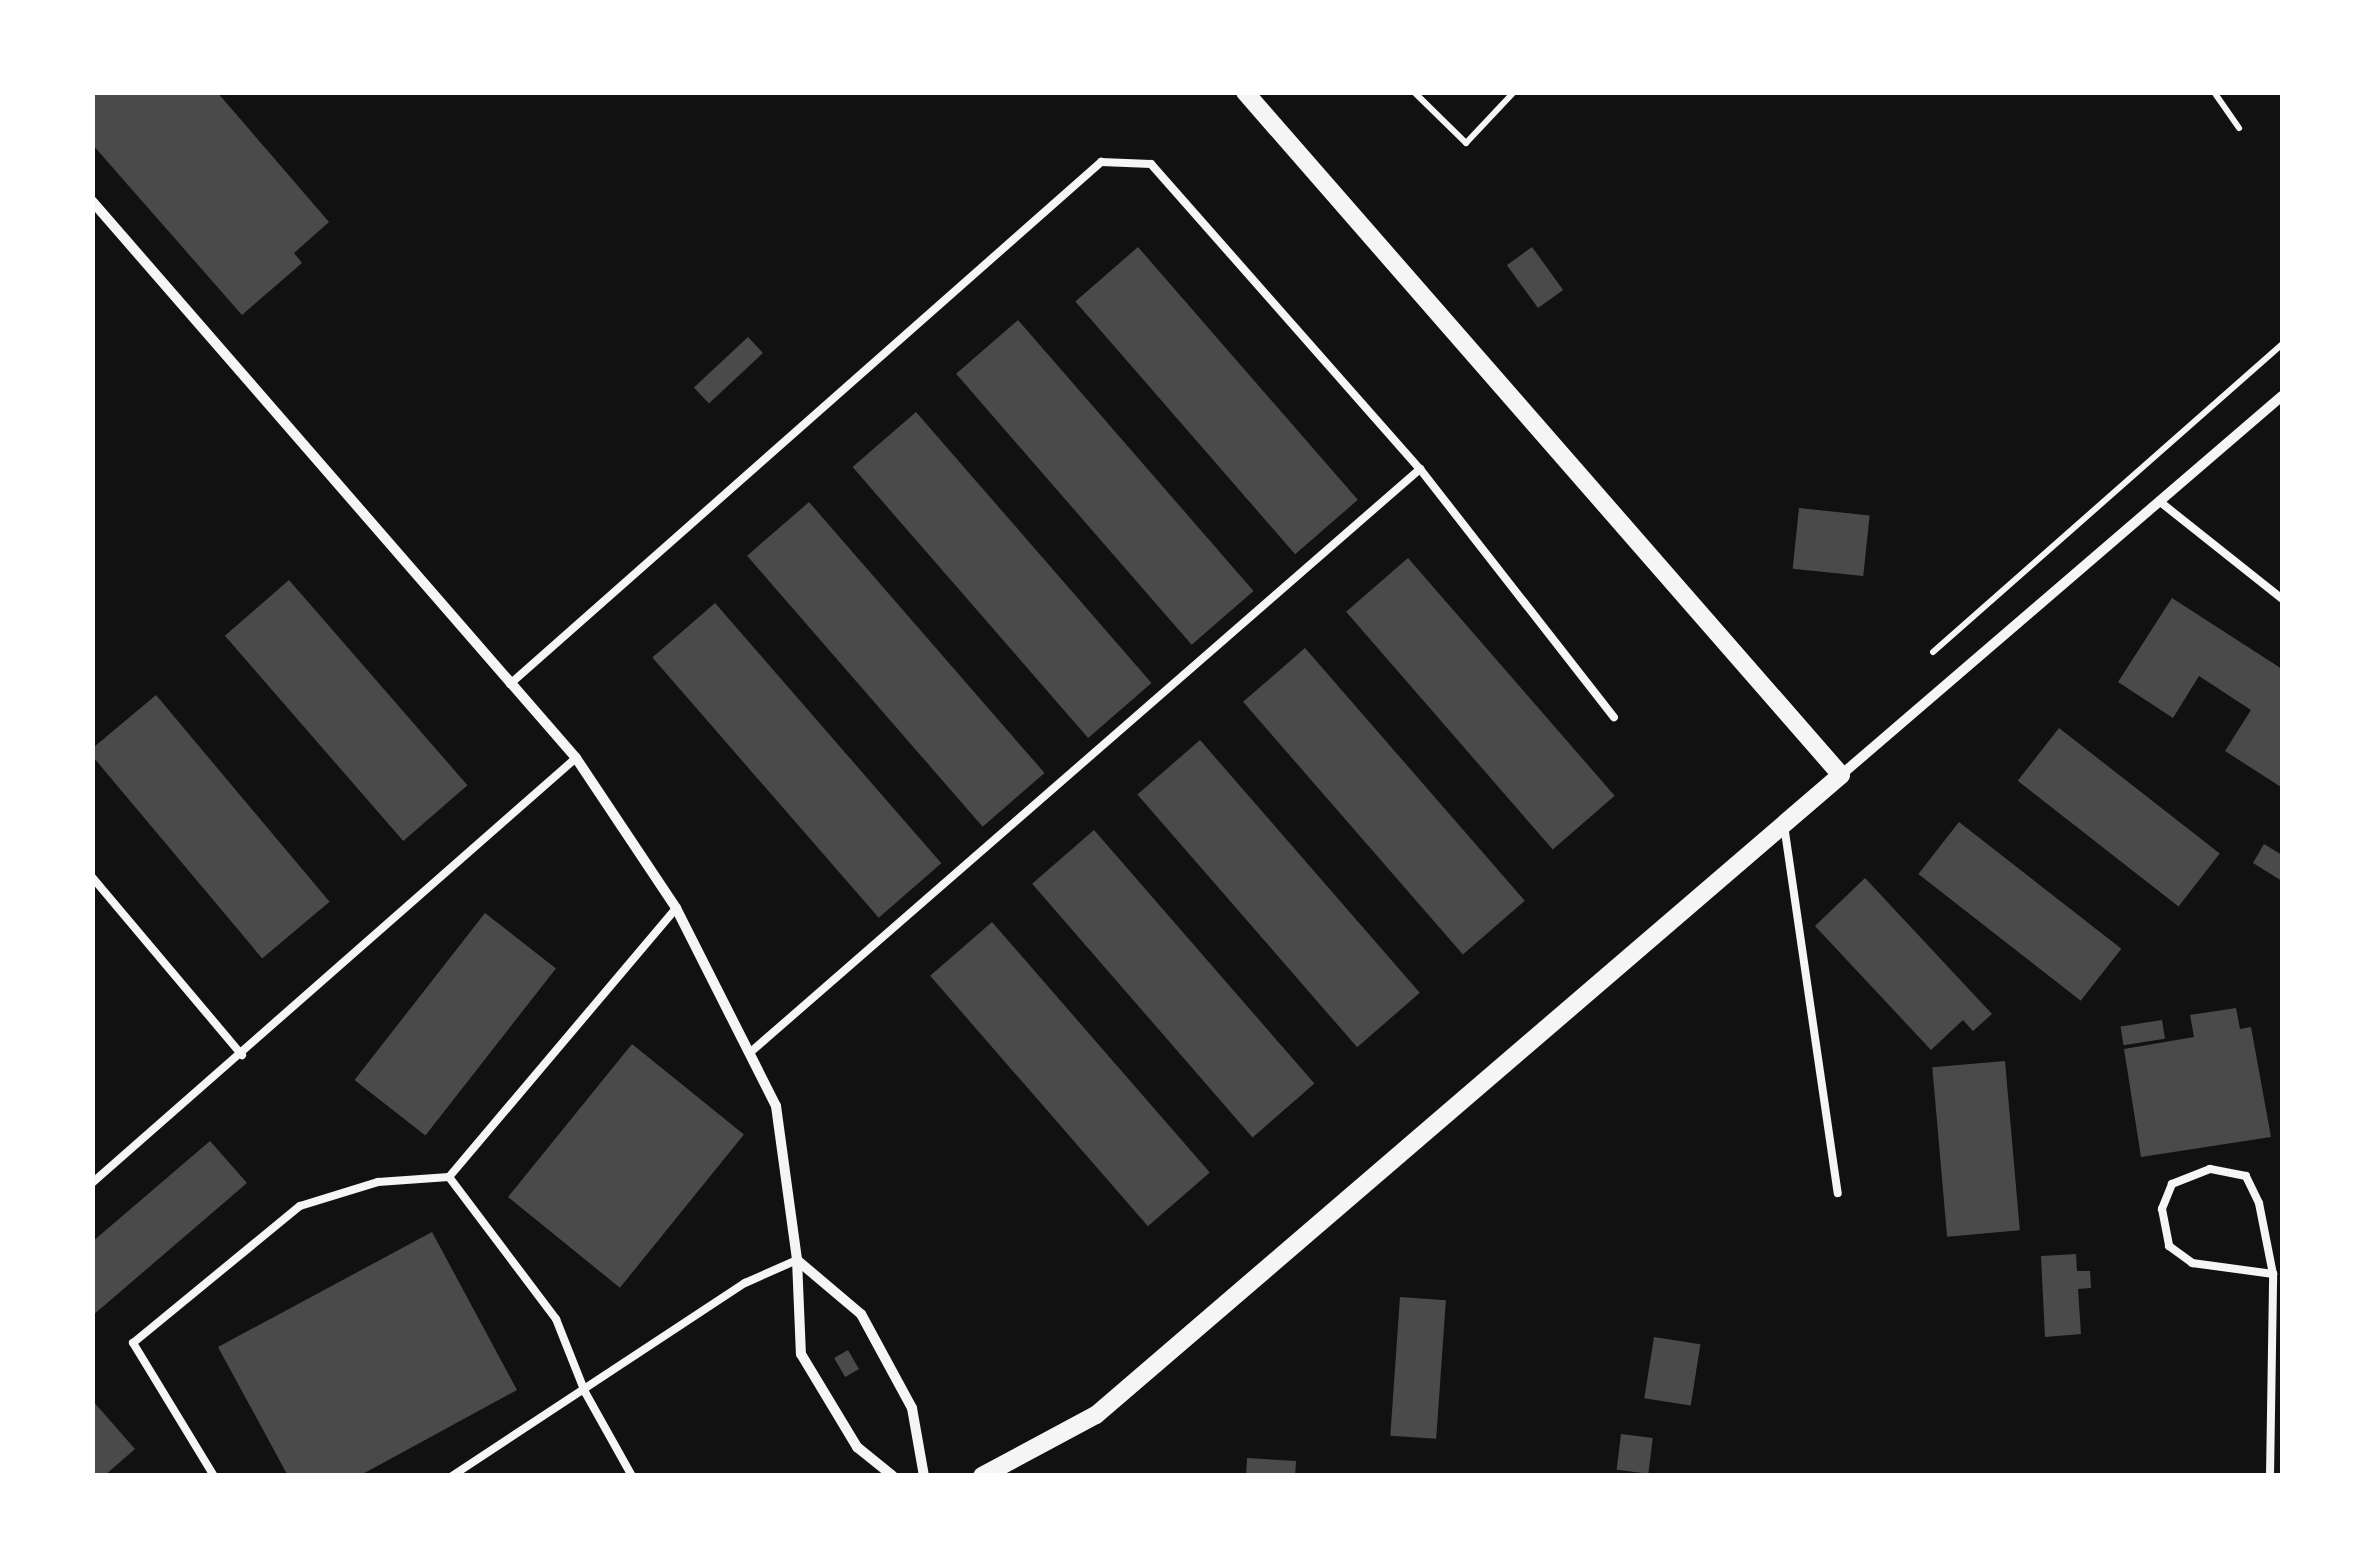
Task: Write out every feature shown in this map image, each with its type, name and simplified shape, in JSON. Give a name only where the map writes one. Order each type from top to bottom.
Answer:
[{"type":"street","points":[[1245,92],[1841,776]]},
{"type":"street","points":[[92,201],[576,758],[676,908],[753,1050],[776,1106],[797,1260],[801,1354],[858,1447],[893,1476]]},
{"type":"street","points":[[982,1476],[1096,1415],[2282,396]]},
{"type":"street","points":[[797,1260],[861,1314],[912,1408],[924,1476]]},
{"type":"lane","points":[[510,684],[1101,162],[1151,164],[1420,470],[1614,717]]},
{"type":"lane","points":[[753,1050],[1420,470]]},
{"type":"lane","points":[[2159,501],[2282,599]]},
{"type":"lane","points":[[92,1182],[242,1055],[576,758]]},
{"type":"lane","points":[[1784,825],[1838,1193]]},
{"type":"lane","points":[[92,877],[242,1055]]},
{"type":"lane","points":[[214,1476],[133,1343],[300,1206],[378,1182],[448,1177],[676,908]]},
{"type":"lane","points":[[2270,1476],[2273,1274],[2259,1203],[2246,1176],[2210,1169],[2172,1184],[2162,1209],[2169,1246],[2192,1263],[2273,1274]]},
{"type":"lane","points":[[448,1177],[556,1319],[586,1392],[632,1476]]},
{"type":"lane","points":[[452,1476],[586,1392],[744,1284],[797,1260]]},
{"type":"path","points":[[1414,92],[1466,144],[1514,92]]},
{"type":"path","points":[[2214,92],[2238,128]]},
{"type":"path","points":[[1932,652],[2282,344]]},
{"type":"building","points":[[92,92],[217,92],[329,222],[294,253],[302,263],[242,315],[92,144]]},
{"type":"building","points":[[1138,247],[1358,500],[1295,554],[1075,301]]},
{"type":"building","points":[[1532,247],[1563,290],[1538,308],[1507,265]]},
{"type":"building","points":[[1018,320],[1254,591],[1192,645],[956,374]]},
{"type":"building","points":[[748,337],[763,353],[709,404],[694,387]]},
{"type":"building","points":[[916,412],[1152,683],[1088,738],[853,467]]},
{"type":"building","points":[[809,502],[1045,773],[983,827],[747,556]]},
{"type":"building","points":[[1799,508],[1870,515],[1863,576],[1793,569]]},
{"type":"building","points":[[1408,558],[1615,796],[1553,850],[1346,612]]},
{"type":"building","points":[[289,580],[467,785],[403,841],[225,636]]},
{"type":"building","points":[[2172,598],[2282,669],[2281,787],[2225,751],[2251,710],[2199,676],[2173,718],[2118,682]]},
{"type":"building","points":[[715,603],[941,863],[879,918],[652,657]]},
{"type":"building","points":[[1305,648],[1525,901],[1463,955],[1243,702]]},
{"type":"building","points":[[156,695],[330,902],[262,958],[92,756],[92,749]]},
{"type":"building","points":[[2059,728],[2220,854],[2179,906],[2018,781]]},
{"type":"building","points":[[1200,740],[1420,993],[1357,1047],[1137,794]]},
{"type":"building","points":[[1959,822],[2121,949],[2081,1001],[1918,874]]},
{"type":"building","points":[[1094,830],[1314,1084],[1253,1137],[1032,884]]},
{"type":"building","points":[[2264,844],[2282,855],[2282,881],[2253,863]]},
{"type":"building","points":[[1865,878],[1992,1014],[1973,1031],[1963,1020],[1931,1050],[1815,926]]},
{"type":"building","points":[[485,913],[556,968],[425,1135],[354,1080]]},
{"type":"building","points":[[992,922],[1210,1173],[1148,1226],[930,976]]},
{"type":"building","points":[[2236,1008],[2240,1029],[2251,1027],[2271,1137],[2141,1157],[2124,1049],[2194,1037],[2190,1015]]},
{"type":"building","points":[[2162,1020],[2165,1039],[2123,1045],[2121,1027]]},
{"type":"building","points":[[632,1044],[744,1135],[620,1288],[508,1197]]},
{"type":"building","points":[[2005,1061],[2020,1230],[1947,1237],[1932,1067]]},
{"type":"building","points":[[210,1141],[247,1183],[92,1316],[92,1242]]},
{"type":"building","points":[[432,1232],[517,1390],[359,1476],[288,1476],[218,1347]]},
{"type":"building","points":[[2076,1254],[2077,1271],[2090,1271],[2091,1288],[2078,1289],[2081,1334],[2045,1337],[2041,1256]]},
{"type":"building","points":[[1400,1297],[1446,1300],[1436,1439],[1390,1436]]},
{"type":"building","points":[[1654,1337],[1700,1344],[1691,1406],[1644,1398]]},
{"type":"building","points":[[848,1350],[859,1369],[845,1377],[834,1358]]},
{"type":"building","points":[[92,1400],[135,1449],[104,1476],[92,1476]]},
{"type":"building","points":[[1621,1434],[1653,1438],[1648,1474],[1617,1470]]},
{"type":"building","points":[[1247,1458],[1296,1461],[1295,1476],[1246,1476]]}]
